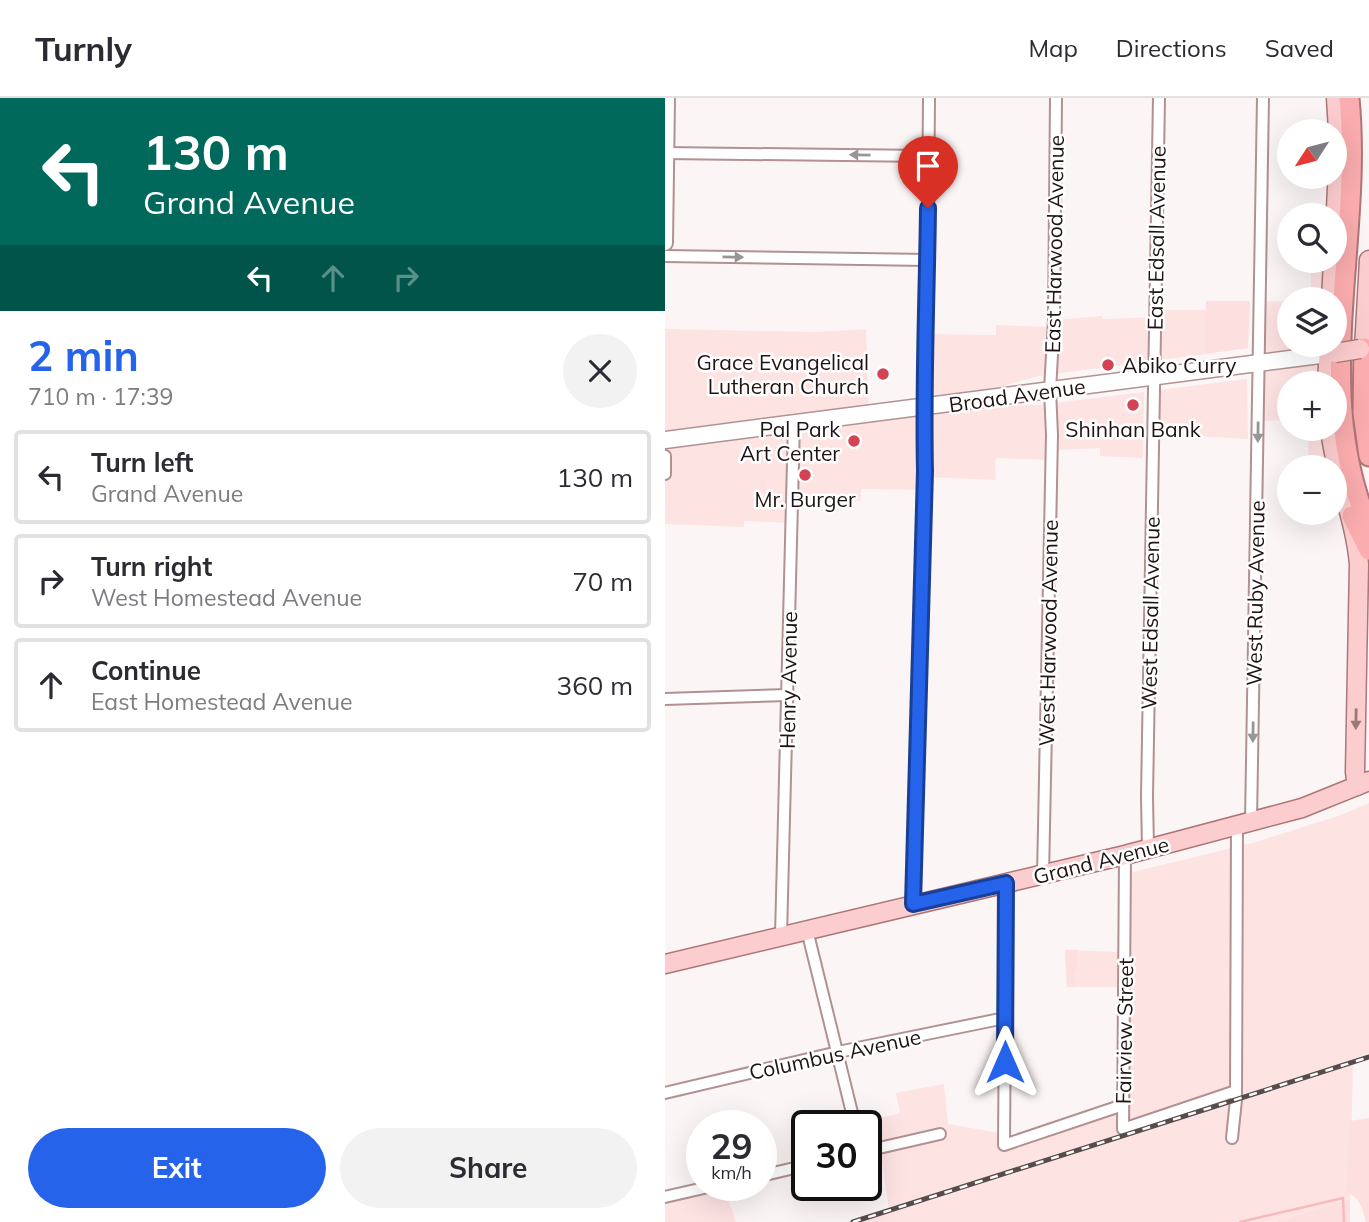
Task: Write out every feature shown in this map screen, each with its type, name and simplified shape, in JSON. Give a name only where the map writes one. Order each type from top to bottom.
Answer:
[{"type":"highway","points":[[1349,98],[1352,161],[1340,408],[1350,474],[1369,527]]},
{"type":"highway","points":[[1361,98],[1362,166],[1351,396],[1356,444],[1369,496]]},
{"type":"highway","points":[[1364,348],[1363,413],[1369,456]]},
{"type":"highway","points":[[1347,505],[1369,550]]},
{"type":"main road","points":[[1336,98],[1339,147],[1336,203]]},
{"type":"main road","points":[[1364,348],[1369,260]]},
{"type":"main road","name":"Broad Avenue","points":[[665,440],[1154,378],[1292,357]]},
{"type":"main road","points":[[1347,505],[1359,564],[1355,772],[1363,784]]},
{"type":"main road","name":"Grand Avenue","points":[[665,964],[1125,855],[1313,805],[1363,784]]},
{"type":"street","points":[[665,243],[667,98]]},
{"type":"street","points":[[913,904],[925,471],[923,408],[929,98]]},
{"type":"street","name":"East Harwood Avenue","points":[[1049,390],[1054,320],[1056,98]]},
{"type":"street","name":"East Edsall Avenue","points":[[1154,378],[1159,98]]},
{"type":"street","name":"West Ruby Avenue","points":[[1232,1138],[1236,1091],[1259,421],[1263,98]]},
{"type":"street","points":[[666,153],[928,156]]},
{"type":"street","points":[[665,256],[927,260]]},
{"type":"street","name":"West Edsall Avenue","points":[[1148,848],[1154,378]]},
{"type":"street","name":"West Harwood Avenue","points":[[1043,876],[1052,435],[1049,390]]},
{"type":"street","name":"Henry Avenue","points":[[781,936],[794,423]]},
{"type":"street","points":[[665,456],[665,474]]},
{"type":"street","points":[[665,699],[788,695]]},
{"type":"street","name":"Fairview Street","points":[[1125,855],[1123,1129],[1236,1091]]},
{"type":"street","points":[[1006,883],[1004,1145],[1123,1105]]},
{"type":"street","points":[[807,930],[852,1110]]},
{"type":"street","name":"Columbus Avenue","points":[[665,1093],[838,1052],[1005,1018]]},
{"type":"street","points":[[882,1147],[940,1134]]},
{"type":"street","points":[[665,1197],[686,1192]]},
{"type":"shaded area","points":[[1311,273],[1333,273],[1332,287],[1311,287]]},
{"type":"shaded area","points":[[1206,301],[1250,301],[1248,348],[1206,354]]},
{"type":"shaded area","points":[[1259,301],[1277,302],[1277,357],[1328,357],[1328,371],[1277,371],[1277,420],[1259,421]]},
{"type":"shaded area","points":[[1155,310],[1206,310],[1206,354],[1039,376],[927,407],[1039,405],[1144,392],[1143,458],[1100,456],[1100,448],[1052,450],[1051,460],[997,458],[996,480],[925,477],[924,490],[861,489],[861,501],[792,499],[791,523],[744,521],[744,527],[665,524],[665,329],[817,332],[866,329],[869,413],[923,408],[927,334],[996,335],[996,325],[1053,327],[1054,320],[1102,316],[1103,319],[1155,317]]},
{"type":"shaded area","points":[[1247,379],[1248,439],[1159,434],[1160,390]]},
{"type":"shaded area","points":[[1309,441],[1332,441],[1334,455],[1308,455]]},
{"type":"shaded area","points":[[1369,803],[1369,1053],[1353,1059],[1350,1199],[1275,1222],[855,1222],[889,1211],[882,1160],[882,1118],[900,1113],[896,1093],[944,1084],[948,1124],[1016,1136],[1123,1100],[1129,873],[1256,842],[1338,816]]},
{"type":"shaded area","points":[[1065,950],[1117,952],[1117,987],[1067,987]]},
{"type":"shaded area","points":[[1065,950],[1078,950],[1078,968],[1075,969],[1092,969],[1075,970],[1074,987],[1067,987]]},
{"type":"shaded area","points":[[1369,1118],[1369,1222],[1366,1222],[1358,1200],[1346,1193],[1350,1121]]},
{"type":"shaded area","points":[[686,1192],[686,1201],[729,1201],[736,1222],[665,1222],[665,1197]]},
{"type":"shaded area","points":[[1350,1199],[1350,1222],[1275,1222]]},
{"type":"waterway","points":[[1240,1222],[1343,1198],[1344,1222]]},
{"type":"railway","points":[[853,1222],[1369,1057]]},
{"type":"place","name":"Abiko Curry","points":[[1108,365]]},
{"type":"place","name":"Grace Evangelical Lutheran Church","points":[[883,374]]},
{"type":"place","name":"Shinhan Bank","points":[[1133,405]]},
{"type":"place","name":"Pal Park Art Center","points":[[854,441]]},
{"type":"place","name":"Mr. Burger","points":[[805,475]]},
{"type":"route","points":[[928,208],[927,334],[923,408],[925,471],[913,904],[1006,883],[1005,1062]]}]
